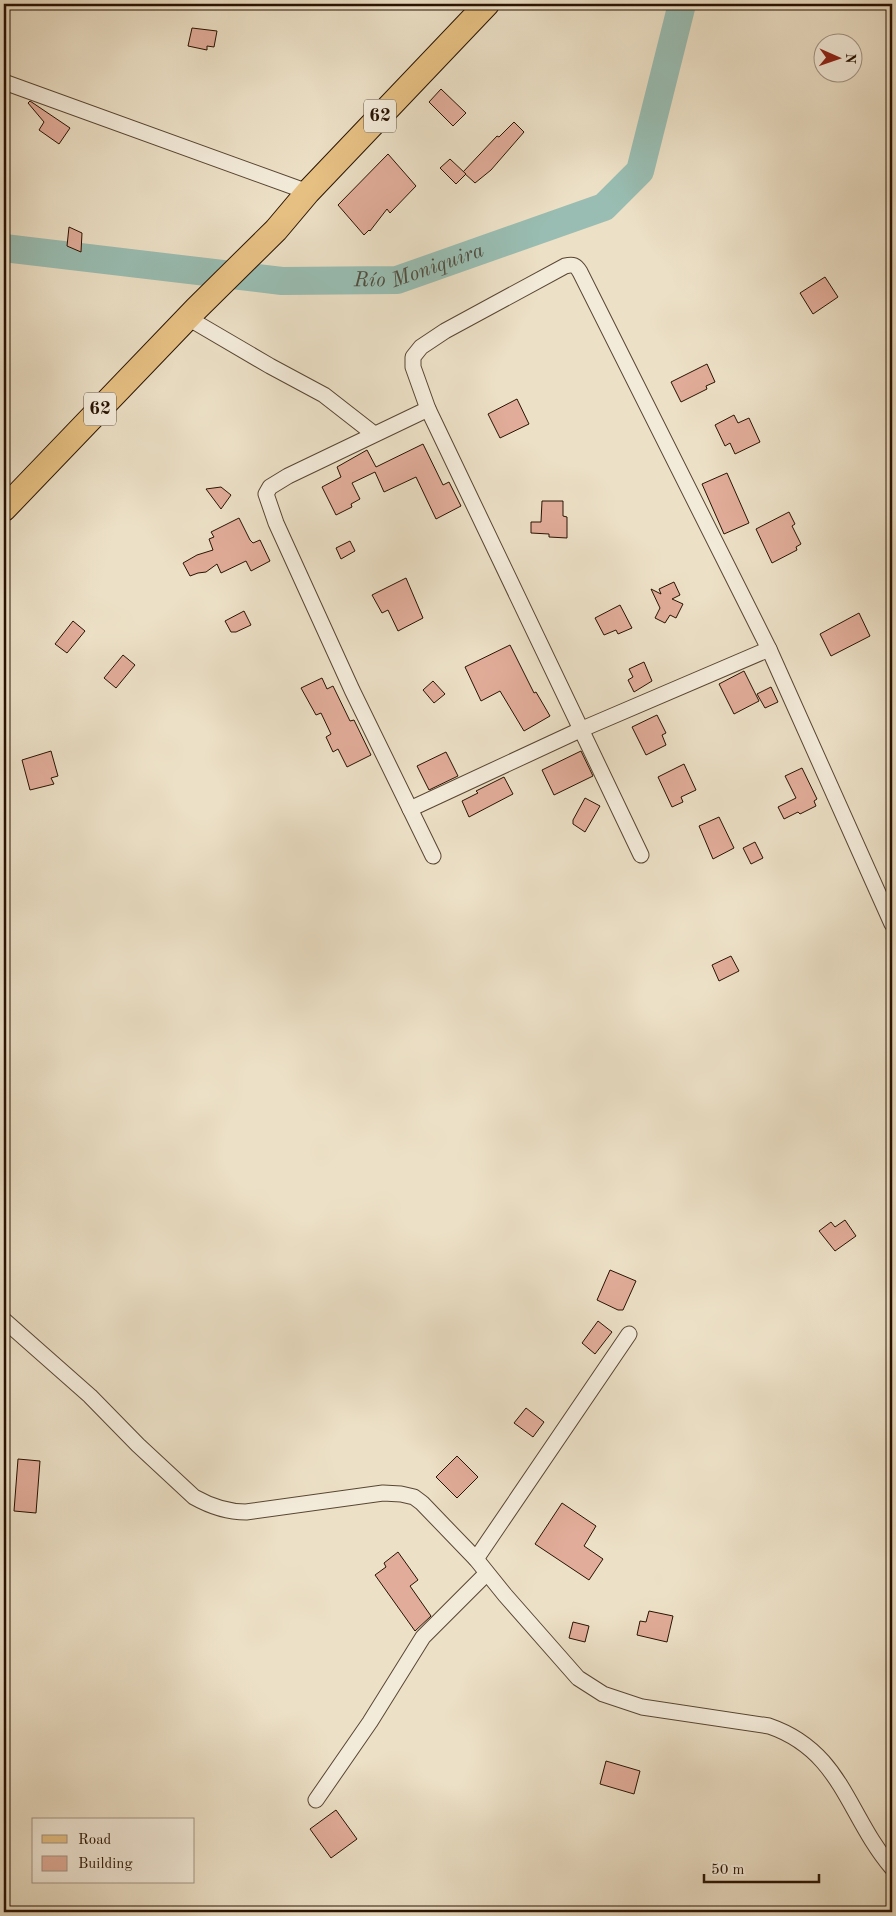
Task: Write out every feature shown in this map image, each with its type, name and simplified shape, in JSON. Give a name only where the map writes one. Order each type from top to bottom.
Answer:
[{"type":"main road","name":"62","points":[[4,509],[192,313],[276,230],[308,192],[487,4]]},
{"type":"street","points":[[4,82],[308,192]]},
{"type":"street","points":[[641,856],[428,409],[413,367],[414,357],[421,346],[445,331],[571,264],[576,266],[769,650],[892,924]]},
{"type":"street","points":[[192,313],[270,366],[324,395],[374,434]]},
{"type":"street","points":[[428,409],[270,486],[266,498],[352,690],[433,856]]},
{"type":"street","points":[[410,809],[580,730],[769,650]]},
{"type":"street","points":[[4,1320],[90,1396],[138,1445],[194,1497],[210,1505],[246,1512],[366,1494],[401,1494],[414,1497],[422,1502],[476,1559],[486,1574],[578,1678],[603,1694],[642,1707],[769,1726],[788,1733],[806,1744],[820,1757],[836,1779],[870,1838],[892,1868]]},
{"type":"street","points":[[476,1559],[629,1334]]},
{"type":"street","points":[[316,1800],[370,1722],[423,1637],[486,1574]]},
{"type":"building","points":[[192,28],[217,31],[214,47],[207,46],[207,50],[188,46]]},
{"type":"building","points":[[441,89],[466,113],[453,126],[429,102]]},
{"type":"building","points":[[30,101],[70,128],[59,144],[39,130],[44,122],[28,103]]},
{"type":"building","points":[[514,122],[524,132],[491,170],[475,183],[463,172],[497,136],[499,137]]},
{"type":"building","points":[[388,154],[416,186],[390,213],[387,209],[370,231],[364,235],[338,205]]},
{"type":"building","points":[[450,159],[466,174],[456,184],[440,168]]},
{"type":"building","points":[[69,227],[82,233],[81,252],[67,246]]},
{"type":"building","points":[[825,277],[838,297],[813,314],[800,293]]},
{"type":"building","points":[[707,364],[715,382],[706,386],[707,389],[681,402],[671,382]]},
{"type":"building","points":[[517,399],[529,424],[500,438],[488,414]]},
{"type":"building","points":[[734,415],[738,423],[749,418],[760,442],[735,454],[730,443],[725,446],[715,425]]},
{"type":"building","points":[[423,444],[443,485],[449,482],[461,506],[436,519],[416,477],[384,492],[375,472],[352,483],[360,499],[351,504],[352,507],[336,515],[322,487],[341,477],[337,467],[367,450],[376,467]]},
{"type":"building","points":[[727,473],[749,523],[724,534],[702,484]]},
{"type":"building","points":[[221,487],[231,495],[221,509],[206,489]]},
{"type":"building","points":[[542,501],[563,501],[563,516],[567,517],[567,538],[531,533],[531,522],[541,522]]},
{"type":"building","points":[[789,512],[795,524],[792,526],[801,544],[796,547],[797,550],[772,563],[756,529]]},
{"type":"building","points":[[239,518],[250,540],[253,543],[260,540],[270,561],[251,571],[246,561],[221,573],[217,564],[206,572],[190,576],[183,563],[197,555],[213,550],[209,539],[214,537],[211,532]]},
{"type":"building","points":[[350,541],[355,551],[341,559],[336,548]]},
{"type":"building","points":[[406,578],[423,618],[398,631],[388,610],[382,613],[372,595]]},
{"type":"building","points":[[674,582],[680,595],[672,599],[683,604],[676,618],[670,615],[665,623],[655,618],[660,608],[651,589],[661,594],[659,589]]},
{"type":"building","points":[[620,605],[632,628],[618,634],[616,630],[604,635],[595,618]]},
{"type":"building","points":[[244,611],[251,625],[236,632],[231,632],[225,621]]},
{"type":"building","points":[[859,613],[870,636],[831,656],[820,634]]},
{"type":"building","points":[[73,621],[85,631],[67,653],[55,644]]},
{"type":"building","points":[[510,645],[534,693],[536,692],[550,716],[524,731],[500,691],[481,701],[465,667]]},
{"type":"building","points":[[123,655],[135,665],[116,688],[104,678]]},
{"type":"building","points":[[644,662],[652,681],[634,692],[628,680],[633,677],[629,669]]},
{"type":"building","points":[[744,671],[759,701],[734,714],[719,684]]},
{"type":"building","points":[[322,678],[327,689],[333,686],[350,721],[354,720],[371,755],[347,767],[338,749],[333,752],[326,737],[331,734],[321,713],[316,715],[301,688]]},
{"type":"building","points":[[433,681],[445,694],[434,703],[423,690]]},
{"type":"building","points":[[771,687],[778,702],[765,708],[757,694]]},
{"type":"building","points":[[657,715],[666,733],[662,735],[666,745],[646,755],[632,727]]},
{"type":"building","points":[[51,751],[58,776],[51,778],[54,784],[30,790],[22,760]]},
{"type":"building","points":[[581,751],[593,776],[554,795],[542,770]]},
{"type":"building","points":[[446,752],[458,776],[429,790],[417,766]]},
{"type":"building","points":[[684,764],[696,790],[681,797],[683,802],[672,807],[658,777]]},
{"type":"building","points":[[802,768],[817,799],[814,801],[816,806],[784,819],[778,807],[796,798],[785,776]]},
{"type":"building","points":[[504,777],[513,794],[469,817],[462,801],[478,793],[476,791]]},
{"type":"building","points":[[585,798],[600,806],[585,832],[573,824],[573,820]]},
{"type":"building","points":[[719,817],[734,848],[713,859],[699,826]]},
{"type":"building","points":[[755,842],[763,858],[751,864],[743,848]]},
{"type":"building","points":[[731,956],[739,971],[719,981],[712,965]]},
{"type":"building","points":[[845,1220],[856,1236],[835,1251],[819,1231],[831,1222],[835,1227]]},
{"type":"building","points":[[610,1270],[636,1281],[623,1310],[618,1310],[597,1300]]},
{"type":"building","points":[[598,1321],[612,1332],[595,1354],[582,1343]]},
{"type":"building","points":[[526,1408],[544,1422],[533,1437],[514,1423]]},
{"type":"building","points":[[457,1456],[478,1477],[457,1498],[436,1477]]},
{"type":"building","points":[[18,1459],[40,1461],[36,1513],[14,1511]]},
{"type":"building","points":[[562,1503],[596,1526],[584,1546],[603,1559],[589,1580],[535,1544]]},
{"type":"building","points":[[398,1552],[418,1580],[410,1586],[431,1616],[415,1631],[375,1575],[386,1567],[384,1563]]},
{"type":"building","points":[[649,1611],[673,1616],[667,1642],[637,1635],[640,1621],[646,1622]]},
{"type":"building","points":[[573,1622],[589,1626],[585,1642],[569,1638]]},
{"type":"building","points":[[606,1761],[640,1771],[634,1794],[600,1784]]},
{"type":"building","points":[[336,1810],[357,1839],[331,1858],[310,1829]]},
{"type":"waterway","name":"Río Moniquira","points":[[4,248],[282,281],[397,280],[604,207],[640,171],[682,4]]}]
